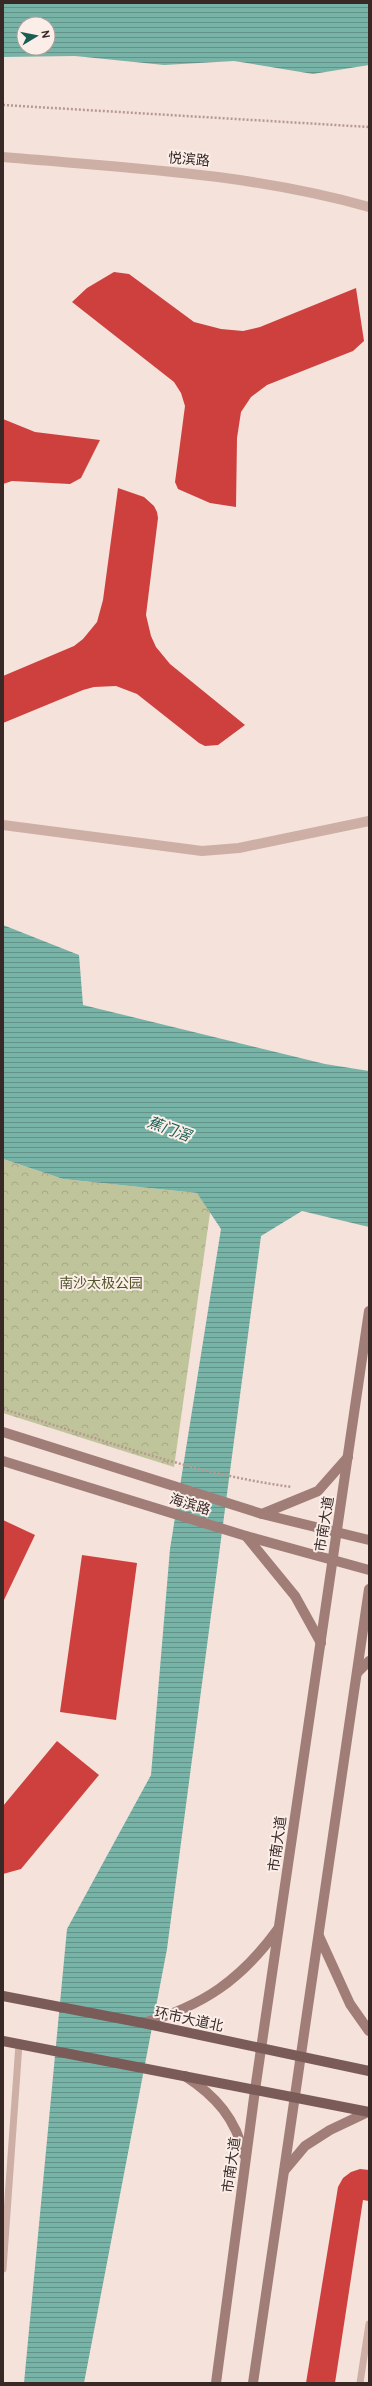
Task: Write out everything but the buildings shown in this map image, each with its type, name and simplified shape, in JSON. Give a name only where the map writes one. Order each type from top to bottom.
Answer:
[{"type":"main road","name":"市南大道","points":[[216,2383],[255,2090],[369,1311]]},
{"type":"main road","name":"海滨路","points":[[3,1432],[262,1514],[369,1540]]},
{"type":"main road","points":[[262,1514],[318,1491],[348,1457]]},
{"type":"main road","name":"海滨路","points":[[3,1461],[246,1536],[369,1570]]},
{"type":"main road","points":[[246,1536],[295,1596],[321,1643]]},
{"type":"main road","points":[[253,2383],[369,1589]]},
{"type":"main road","points":[[357,1673],[369,1661]]},
{"type":"main road","points":[[143,2023],[170,2015],[196,2004],[221,1989],[257,1956],[279,1927]]},
{"type":"main road","points":[[318,1936],[350,2004],[369,2031]]},
{"type":"main road","name":"环市大道北","points":[[3,1996],[143,2023],[369,2071]]},
{"type":"main road","points":[[3,2041],[368,2112]]},
{"type":"main road","points":[[185,2076],[204,2088],[228,2114],[240,2140],[245,2161]]},
{"type":"main road","points":[[284,2171],[305,2146],[330,2130],[368,2112]]},
{"type":"street","name":"悦滨路","points":[[3,157],[228,177],[315,193],[369,207]]},
{"type":"street","points":[[3,825],[202,851],[239,848],[369,821]]},
{"type":"lane","points":[[3,2269],[6,2169],[19,2044]]},
{"type":"lane","points":[[360,2383],[369,2324]]},
{"type":"path","points":[[3,105],[369,127]]},
{"type":"path","points":[[3,1409],[181,1464],[254,1482]]},
{"type":"green space","name":"南沙太极公园","points":[[3,1159],[63,1179],[197,1193],[211,1206],[174,1467],[3,1413]]},
{"type":"water","points":[[3,3],[369,3],[369,65],[313,74],[234,61],[164,65],[75,56],[3,57]]},
{"type":"water","name":"蕉门滘","points":[[3,925],[79,955],[83,1005],[325,1064],[369,1071],[369,1227],[302,1211],[261,1236],[167,1949],[84,2383],[24,2383],[67,1929],[151,1775],[170,1549],[221,1229],[197,1193],[63,1179],[3,1159]]}]
